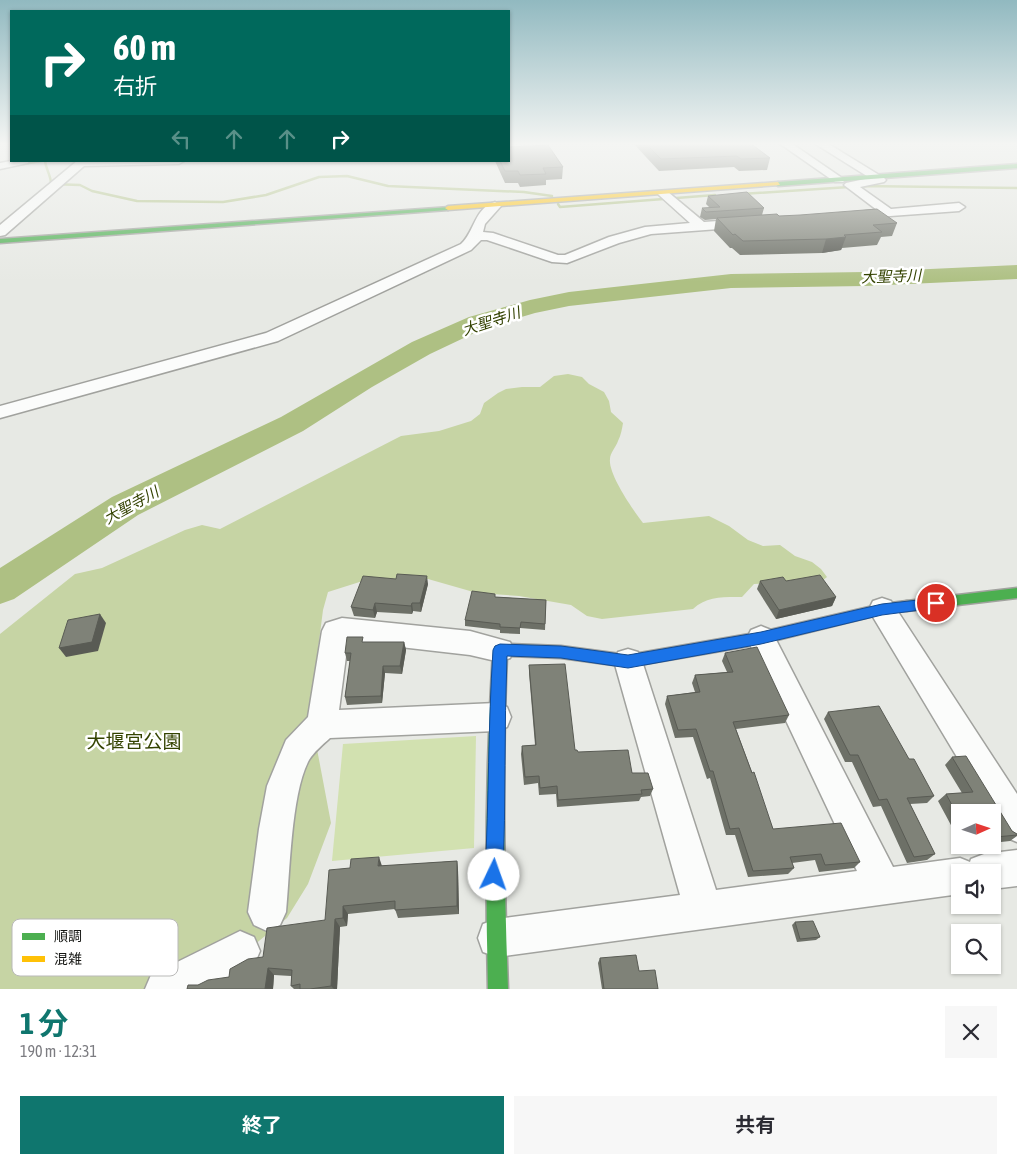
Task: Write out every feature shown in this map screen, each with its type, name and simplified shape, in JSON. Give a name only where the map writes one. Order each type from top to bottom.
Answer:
[{"type":"main road","points":[[0,241],[725,189]]},
{"type":"main road","points":[[498,989],[494,875],[496,717],[500,650],[561,652],[628,661],[761,638],[882,609],[1017,594]]},
{"type":"street","points":[[0,232],[51,189]]},
{"type":"street","points":[[856,189],[889,213]]},
{"type":"street","points":[[664,194],[701,226]]},
{"type":"street","points":[[0,412],[272,338],[466,247],[476,236],[479,223],[495,206]]},
{"type":"street","points":[[840,216],[959,207]]},
{"type":"street","points":[[476,236],[488,236],[557,259],[567,259],[614,240],[642,232],[760,222]]},
{"type":"street","points":[[882,609],[1017,825]]},
{"type":"street","points":[[496,717],[340,724],[329,723],[323,716],[336,631],[342,629],[470,644],[500,650]]},
{"type":"street","points":[[761,638],[883,886]]},
{"type":"street","points":[[628,661],[703,909]]},
{"type":"street","points":[[267,912],[280,806],[290,766],[298,749],[326,721]]},
{"type":"street","points":[[1001,870],[1017,868]]},
{"type":"street","points":[[497,938],[951,877]]},
{"type":"street","points":[[165,989],[240,951]]},
{"type":"green space","name":"大堰宮公園","points":[[568,374],[582,377],[589,384],[604,392],[609,401],[611,412],[623,423],[620,437],[610,457],[610,466],[622,492],[643,523],[709,516],[729,526],[748,540],[763,546],[780,545],[795,556],[812,562],[827,577],[822,581],[754,584],[742,597],[710,599],[693,609],[602,619],[587,616],[571,605],[519,596],[477,593],[428,579],[408,578],[394,581],[369,579],[328,592],[323,610],[310,712],[331,823],[308,884],[287,918],[200,989],[0,989],[0,634],[75,574],[102,568],[185,530],[202,525],[220,529],[401,436],[439,431],[471,421],[480,414],[484,403],[498,393],[506,389],[540,387],[554,376]]},
{"type":"green space","points":[[476,736],[474,848],[332,861],[343,744]]},
{"type":"building","points":[[747,192],[764,208],[706,212],[702,208],[720,207],[708,196]]},
{"type":"building","points":[[877,209],[897,223],[873,225],[882,232],[844,235],[846,237],[826,239],[743,241],[735,234],[733,235],[717,218],[777,214],[779,216],[800,215]]},
{"type":"building","points":[[397,574],[427,576],[420,603],[412,603],[411,606],[375,603],[373,610],[351,607],[363,576],[396,579]]},
{"type":"building","points":[[820,575],[836,597],[779,610],[760,581],[783,577],[786,581]]},
{"type":"building","points":[[472,591],[495,594],[495,597],[546,600],[545,624],[521,622],[520,628],[500,627],[500,624],[465,620]]},
{"type":"building","points":[[100,614],[92,642],[59,648],[68,620]]},
{"type":"building","points":[[347,637],[363,637],[362,642],[404,642],[400,666],[383,666],[381,696],[345,697],[351,653],[345,653]]},
{"type":"building","points":[[757,647],[789,715],[733,722],[752,773],[754,772],[773,829],[841,823],[860,862],[825,865],[821,854],[790,857],[794,868],[753,871],[739,828],[730,829],[713,771],[710,771],[696,729],[678,730],[667,696],[700,692],[695,675],[733,672],[725,653]]},
{"type":"building","points":[[565,664],[575,750],[578,752],[628,750],[632,773],[648,773],[653,789],[641,790],[642,794],[558,800],[557,786],[540,788],[539,776],[525,777],[522,746],[536,745],[529,665]]},
{"type":"building","points":[[879,706],[909,759],[914,759],[934,796],[907,798],[935,854],[914,857],[887,799],[879,800],[858,755],[850,755],[828,712]]},
{"type":"building","points":[[966,756],[995,804],[951,804],[946,794],[973,792],[952,757]]},
{"type":"building","points":[[1001,813],[1012,831],[1017,835],[1001,837]]},
{"type":"building","points":[[379,857],[378,866],[457,861],[457,906],[395,910],[395,901],[343,906],[343,918],[335,919],[331,986],[300,989],[300,984],[291,986],[292,970],[268,968],[265,989],[187,989],[188,985],[198,985],[208,980],[229,977],[230,969],[248,959],[263,957],[267,928],[325,920],[329,870],[350,868],[351,859]]},
{"type":"building","points":[[813,921],[820,937],[800,939],[795,922]]},
{"type":"building","points":[[636,955],[639,971],[655,970],[658,989],[604,989],[600,958]]},
{"type":"waterway","points":[[88,189],[137,201],[223,202],[266,195],[283,189]]},
{"type":"waterway","points":[[459,189],[524,192],[552,196]]},
{"type":"waterway","points":[[741,194],[816,189]]},
{"type":"waterway","points":[[558,204],[560,207],[715,195]]},
{"type":"waterway","name":"大聖寺川","points":[[0,588],[125,506],[292,424],[362,381],[421,348],[478,322],[530,307],[569,299],[731,281],[865,279],[1017,272]]},
{"type":"traffic: fast","points":[[0,241],[448,208]]},
{"type":"traffic: fast","points":[[907,606],[1017,593]]},
{"type":"traffic: fast","points":[[498,989],[495,862],[496,735],[500,650],[509,650]]},
{"type":"traffic: slow","points":[[448,208],[707,189]]},
{"type":"traffic: slow","points":[[509,650],[561,652],[628,661],[761,638],[882,609],[907,606]]},
{"type":"route","points":[[494,875],[496,717],[500,650],[561,652],[628,661],[761,638],[882,609],[936,603]]}]
